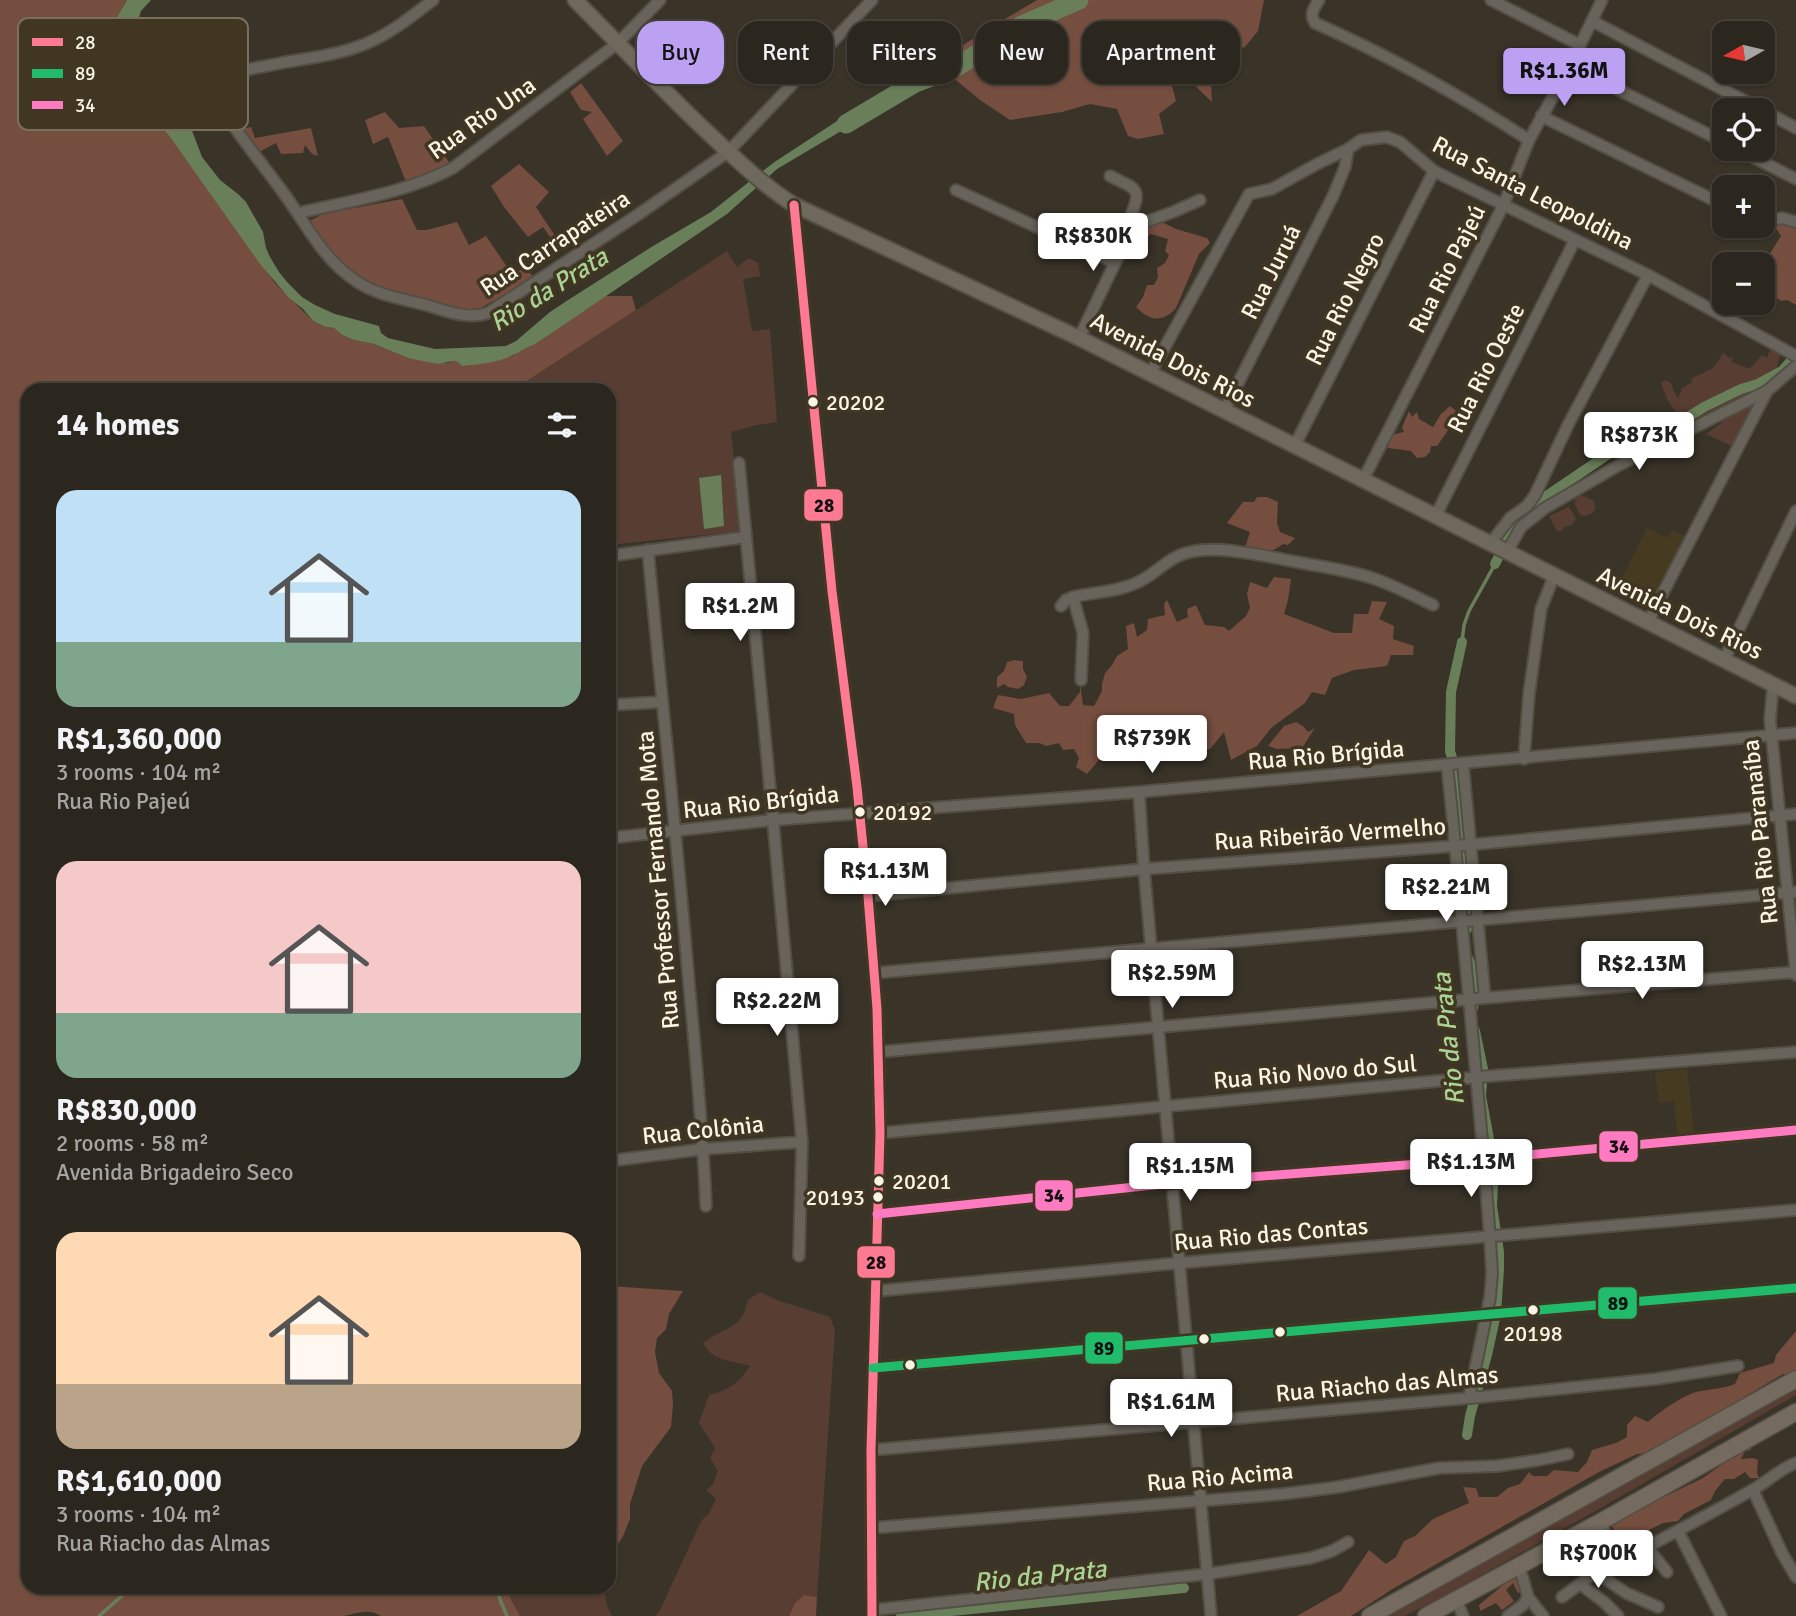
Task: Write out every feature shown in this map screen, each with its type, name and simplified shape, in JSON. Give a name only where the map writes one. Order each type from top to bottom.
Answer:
[{"type":"highway","points":[[1370,1616],[1796,1379]]},
{"type":"highway","points":[[1426,1616],[1796,1412]]},
{"type":"main road","name":"Avenida Dois Rios","points":[[575,0],[728,152],[794,205],[1079,338],[1773,685],[1795,692]]},
{"type":"street","points":[[248,69],[356,47],[379,37],[433,0]]},
{"type":"street","name":"Rua Rio Una","points":[[298,213],[404,188],[430,180],[453,167],[618,43],[660,0]]},
{"type":"street","name":"Rua Carrapateira","points":[[237,130],[324,253],[358,283],[376,291],[454,313],[478,316],[488,313],[639,214],[728,152],[872,0]]},
{"type":"street","points":[[1319,0],[1312,13],[1315,23],[1416,71],[1529,141]]},
{"type":"street","points":[[1491,0],[1580,45]]},
{"type":"street","points":[[1516,13],[1521,0]]},
{"type":"street","name":"Rua Rio Pajeú","points":[[1363,480],[1503,206],[1541,116],[1570,66],[1602,0]]},
{"type":"street","points":[[1592,21],[1739,98]]},
{"type":"street","points":[[1570,66],[1712,136]]},
{"type":"street","points":[[1541,116],[1712,199]]},
{"type":"street","points":[[1775,117],[1796,128]]},
{"type":"street","name":"Rua Santa Leopoldina","points":[[1150,374],[1249,194],[1272,189],[1361,140],[1387,137],[1400,142],[1434,171],[1648,275],[1792,355]]},
{"type":"street","name":"Rua Juruá","points":[[1224,411],[1333,196],[1345,167],[1348,149]]},
{"type":"street","points":[[1761,161],[1796,179]]},
{"type":"street","name":"Rua Rio Negro","points":[[1295,445],[1434,171]]},
{"type":"street","points":[[1110,176],[1136,192],[1138,200],[1132,212],[1137,225]]},
{"type":"street","points":[[956,190],[1115,263]]},
{"type":"street","points":[[1079,338],[1115,263],[1137,225],[1200,200]]},
{"type":"street","points":[[794,205],[832,591],[860,814],[874,973],[880,1133],[871,1450],[872,1613],[1207,1574],[1311,1558],[1348,1542]]},
{"type":"street","points":[[1775,219],[1782,218],[1796,222]]},
{"type":"street","name":"Rua Rio Oeste","points":[[1436,515],[1575,240]]},
{"type":"street","points":[[1490,544],[1510,518],[1527,506],[1535,495],[1648,275]]},
{"type":"street","points":[[1507,552],[1521,527],[1545,508],[1631,459],[1767,391],[1796,366]]},
{"type":"street","points":[[1648,622],[1767,391]]},
{"type":"street","points":[[738,463],[802,1142],[799,1256]]},
{"type":"street","points":[[1724,660],[1796,511]]},
{"type":"street","points":[[616,555],[746,537]]},
{"type":"street","name":"Rua Professor Fernando Mota","points":[[648,550],[676,832],[704,1149],[706,1206]]},
{"type":"street","points":[[1061,606],[1073,597],[1135,584],[1176,556],[1210,551],[1249,554],[1364,575],[1433,605]]},
{"type":"street","points":[[1524,758],[1529,694],[1541,608],[1554,576]]},
{"type":"street","points":[[1073,597],[1083,633],[1081,680]]},
{"type":"street","name":"Rua Rio Paranaíba","points":[[1773,685],[1770,711],[1772,737],[1792,892],[1796,973]]},
{"type":"street","points":[[616,705],[662,702]]},
{"type":"street","name":"Rua Rio Brígida","points":[[616,837],[773,820],[1447,766],[1796,733]]},
{"type":"street","points":[[1462,764],[1464,845],[1470,920],[1470,1000],[1482,1078],[1488,1158],[1491,1287],[1491,1313],[1473,1398]]},
{"type":"street","points":[[1447,766],[1464,845]]},
{"type":"street","points":[[1139,792],[1211,1616]]},
{"type":"street","name":"Rua Ribeirão Vermelho","points":[[868,896],[1144,869],[1464,845],[1796,814]]},
{"type":"street","points":[[874,973],[1792,892]]},
{"type":"street","points":[[1470,920],[1484,998]]},
{"type":"street","points":[[878,1052],[1796,973]]},
{"type":"street","name":"Rua Rio Novo do Sul","points":[[880,1133],[1796,1052]]},
{"type":"street","points":[[877,1214],[1173,1183],[1796,1130]]},
{"type":"street","name":"Rua Colônia","points":[[616,1160],[704,1149],[802,1142]]},
{"type":"street","name":"Rua Rio das Contas","points":[[876,1291],[1796,1210]]},
{"type":"street","points":[[873,1368],[1796,1288]]},
{"type":"street","name":"Rua Riacho das Almas","points":[[871,1450],[1473,1398],[1656,1379],[1738,1366]]},
{"type":"street","name":"Rua Rio Acima","points":[[872,1528],[1311,1490],[1438,1468],[1496,1466],[1569,1454]]},
{"type":"street","points":[[1562,1597],[1624,1548],[1647,1547],[1753,1490],[1796,1463]]},
{"type":"street","points":[[1753,1490],[1796,1577]]},
{"type":"street","points":[[1602,1521],[1610,1558]]},
{"type":"street","points":[[1678,1531],[1721,1616]]},
{"type":"street","points":[[1647,1547],[1667,1572]]},
{"type":"street","points":[[1519,1565],[1528,1597],[1544,1616]]},
{"type":"street","points":[[1596,1572],[1626,1593],[1658,1607]]},
{"type":"street","points":[[1580,1584],[1618,1616]]},
{"type":"street","points":[[1508,1616],[1523,1605],[1528,1597]]},
{"type":"street","points":[[1456,1599],[1463,1616]]},
{"type":"shaded area","points":[[0,0],[127,0],[117,18],[18,18],[18,130],[164,130],[275,283],[313,321],[334,328],[354,340],[374,344],[408,358],[448,363],[512,356],[534,345],[605,296],[632,296],[636,310],[524,383],[21,383],[21,1594],[510,1594],[520,1616],[381,1616],[368,1612],[344,1616],[0,1616]]},
{"type":"shaded area","name":"Rio da Prata","points":[[127,0],[151,0],[141,11],[139,18],[117,17]]},
{"type":"shaded area","points":[[1037,0],[1264,0],[1258,31],[1244,48],[1240,46],[1240,21],[1082,21],[1082,84],[1172,84],[1176,101],[1159,114],[1164,134],[1138,139],[1128,136],[1117,109],[1090,104],[1062,112],[1010,120],[961,84],[961,46],[975,38],[975,84],[1068,84],[1068,21],[1001,21]]},
{"type":"shaded area","points":[[581,83],[623,141],[607,156],[583,119],[592,112],[581,110],[570,92]]},
{"type":"shaded area","points":[[1193,84],[1211,84],[1212,102]]},
{"type":"shaded area","name":"Rio da Prata","points":[[863,104],[870,114],[777,169],[727,214],[534,345],[507,358],[462,366],[453,361],[438,364],[408,358],[374,344],[354,340],[334,328],[313,321],[260,264],[164,130],[192,130],[202,157],[220,180],[246,202],[263,232],[270,257],[279,272],[302,297],[335,314],[379,326],[381,333],[388,338],[435,349],[506,346],[516,341],[550,312],[711,212],[773,163]]},
{"type":"shaded area","points":[[385,112],[399,128],[424,126],[451,165],[407,184],[388,137],[373,144],[365,120]]},
{"type":"shaded area","points":[[251,127],[255,138],[311,128],[318,156],[312,154],[305,145],[303,153],[281,154],[276,143],[257,153],[241,130],[248,130]]},
{"type":"shaded area","points":[[519,164],[549,192],[536,207],[559,242],[555,244],[543,227],[528,237],[491,186]]},
{"type":"shaded area","points":[[402,199],[417,230],[457,222],[469,245],[486,236],[512,274],[527,267],[533,278],[472,313],[368,285],[326,252],[309,221],[323,214]]},
{"type":"shaded area","points":[[1158,220],[1176,229],[1207,238],[1210,243],[1199,254],[1176,308],[1161,318],[1146,315],[1136,307],[1147,285],[1154,285],[1158,277],[1157,268],[1165,263],[1169,255],[1165,251],[1168,239],[1140,233],[1144,224]]},
{"type":"shaded area","points":[[1788,220],[1796,225],[1796,305],[1775,297],[1775,252],[1771,252],[1781,236],[1775,227]]},
{"type":"shaded area","points":[[727,251],[737,267],[749,258],[758,263],[760,276],[743,279],[752,331],[770,329],[777,422],[731,432],[742,531],[616,544],[616,383],[524,383]]},
{"type":"shaded area","points":[[1770,350],[1781,352],[1777,378],[1770,385],[1686,429],[1678,428],[1679,432],[1647,447],[1641,437],[1650,433],[1655,439],[1662,435],[1659,425],[1670,422],[1675,412],[1661,383],[1665,380],[1670,382],[1678,399],[1682,388],[1692,382],[1691,379],[1712,368],[1723,353],[1730,358],[1733,356],[1732,362],[1750,369],[1762,355],[1767,358]]},
{"type":"shaded area","points":[[1747,404],[1752,405],[1752,408],[1734,447],[1706,434]]},
{"type":"shaded area","points":[[1450,406],[1456,411],[1447,432],[1437,446],[1431,446],[1425,457],[1417,458],[1411,451],[1388,448],[1391,435],[1404,432],[1402,427],[1409,411],[1412,417],[1417,412],[1419,419],[1433,427]]},
{"type":"shaded area","points":[[721,475],[724,526],[704,529],[699,478]]},
{"type":"shaded area","points":[[1581,495],[1594,501],[1596,508],[1590,515],[1580,515],[1575,505],[1575,499]]},
{"type":"shaded area","points":[[1257,497],[1267,497],[1278,502],[1277,523],[1280,532],[1295,538],[1288,545],[1283,544],[1265,552],[1245,548],[1250,532],[1227,523],[1243,502],[1254,502]]},
{"type":"shaded area","points":[[1569,507],[1576,518],[1572,525],[1557,531],[1549,516]]},
{"type":"shaded area","points":[[1647,528],[1667,538],[1672,530],[1688,538],[1653,608],[1616,590]]},
{"type":"shaded area","points":[[1274,577],[1291,579],[1284,614],[1334,633],[1352,633],[1354,614],[1368,614],[1372,601],[1387,602],[1379,619],[1394,626],[1393,639],[1414,646],[1413,655],[1391,655],[1387,666],[1354,670],[1332,678],[1325,695],[1312,692],[1305,703],[1271,728],[1257,746],[1231,760],[1224,732],[1210,749],[1181,753],[1180,736],[1138,742],[1126,748],[1111,748],[1087,774],[1076,767],[1079,758],[1074,749],[1063,750],[1059,743],[1046,746],[1026,743],[1015,725],[1014,714],[993,708],[998,695],[1021,699],[1049,693],[1060,706],[1069,706],[1080,692],[1080,683],[1083,705],[1094,706],[1102,691],[1105,673],[1117,656],[1128,649],[1126,626],[1134,623],[1137,637],[1147,630],[1148,619],[1165,615],[1164,604],[1167,600],[1177,622],[1188,617],[1187,609],[1196,605],[1205,625],[1224,627],[1229,631],[1246,616],[1250,608],[1247,594],[1250,582],[1267,588]]},
{"type":"shaded area","points":[[1023,661],[1027,677],[1024,685],[1018,689],[1004,684],[997,688],[997,677],[1004,671],[1007,662]]},
{"type":"shaded area","points":[[1296,722],[1308,732],[1315,728],[1302,748],[1277,749],[1268,746],[1284,726]]},
{"type":"shaded area","points":[[1687,1069],[1694,1132],[1677,1134],[1674,1101],[1659,1103],[1655,1072]]},
{"type":"shaded area","points":[[616,1286],[683,1291],[669,1314],[666,1329],[657,1338],[655,1352],[659,1373],[672,1391],[671,1427],[642,1466],[630,1504],[630,1519],[616,1547]]},
{"type":"shaded area","points":[[760,1292],[830,1317],[835,1330],[817,1597],[804,1595],[795,1603],[789,1616],[655,1616],[701,1521],[709,1513],[716,1499],[706,1490],[713,1484],[718,1471],[710,1458],[715,1448],[699,1423],[709,1395],[733,1385],[750,1366],[717,1357],[703,1343],[737,1323],[748,1300]]},
{"type":"shaded area","points":[[1796,1331],[1796,1371],[1783,1374],[1651,1453],[1637,1454],[1599,1472],[1394,1588],[1351,1616],[1297,1616],[1341,1591],[1369,1550],[1386,1564],[1396,1557],[1404,1541],[1415,1536],[1433,1519],[1469,1503],[1463,1487],[1476,1488],[1479,1497],[1497,1497],[1508,1488],[1520,1484],[1529,1472],[1533,1476],[1547,1476],[1554,1470],[1578,1472],[1587,1462],[1592,1450],[1627,1437],[1627,1425],[1635,1416],[1648,1422],[1690,1394],[1735,1384],[1740,1373],[1774,1363],[1776,1355]]},
{"type":"shaded area","points":[[1796,1385],[1796,1395],[1453,1591],[1405,1616],[1379,1616]]},
{"type":"shaded area","points":[[1750,1444],[1751,1450],[1745,1451],[1741,1459],[1758,1460],[1759,1478],[1750,1478],[1745,1472],[1734,1479],[1725,1479],[1711,1500],[1684,1514],[1678,1521],[1663,1523],[1643,1533],[1649,1537],[1652,1545],[1632,1545],[1630,1540],[1618,1537],[1610,1523],[1703,1478]]},
{"type":"shaded area","points":[[1515,1575],[1527,1583],[1533,1595],[1528,1598],[1523,1591],[1518,1593],[1513,1583],[1506,1590],[1514,1601],[1502,1610],[1496,1603],[1480,1611],[1479,1605]]},
{"type":"shaded area","points":[[510,1594],[605,1594],[612,1616],[520,1616]]},
{"type":"shaded area","points":[[804,1595],[817,1597],[816,1616],[789,1616],[795,1603]]},
{"type":"waterway","name":"Rio da Prata","points":[[846,124],[915,83],[955,68],[1022,25],[1079,0]]},
{"type":"waterway","name":"Rio da Prata","points":[[1506,541],[1520,514],[1635,436],[1677,424],[1704,407],[1758,384],[1782,371],[1796,355]]},
{"type":"waterway","name":"Rio da Prata","points":[[1495,564],[1498,558]]},
{"type":"waterway","name":"Rio da Prata","points":[[1462,642],[1469,611],[1495,564]]},
{"type":"waterway","name":"Rio da Prata","points":[[1462,642],[1451,692],[1450,751],[1457,774],[1467,929]]},
{"type":"waterway","name":"Rio da Prata","points":[[1467,956],[1475,975],[1473,1008]]},
{"type":"waterway","name":"Rio da Prata","points":[[1467,1435],[1496,1314],[1499,1269],[1492,1206],[1489,1139],[1481,1096],[1483,1069],[1475,1031]]},
{"type":"waterway","name":"Rio da Prata","points":[[901,1616],[1184,1588]]},
{"type":"waterway","points":[[99,1616],[124,1594]]},
{"type":"waterway","points":[[498,1594],[507,1616]]},
{"type":"transit line","name":"28","points":[[794,205],[832,591],[857,787],[877,1009],[880,1133],[871,1450],[872,1616]]},
{"type":"transit line","name":"34","points":[[877,1214],[1173,1183],[1484,1159],[1796,1130]]},
{"type":"transit line","name":"89","points":[[873,1368],[1796,1288]]},
{"type":"place","name":"20202","points":[[813,402]]},
{"type":"place","name":"20192","points":[[860,812]]},
{"type":"place","name":"20201","points":[[879,1181]]},
{"type":"place","name":"20193","points":[[878,1197]]},
{"type":"place","name":"20198","points":[[1533,1310]]}]
